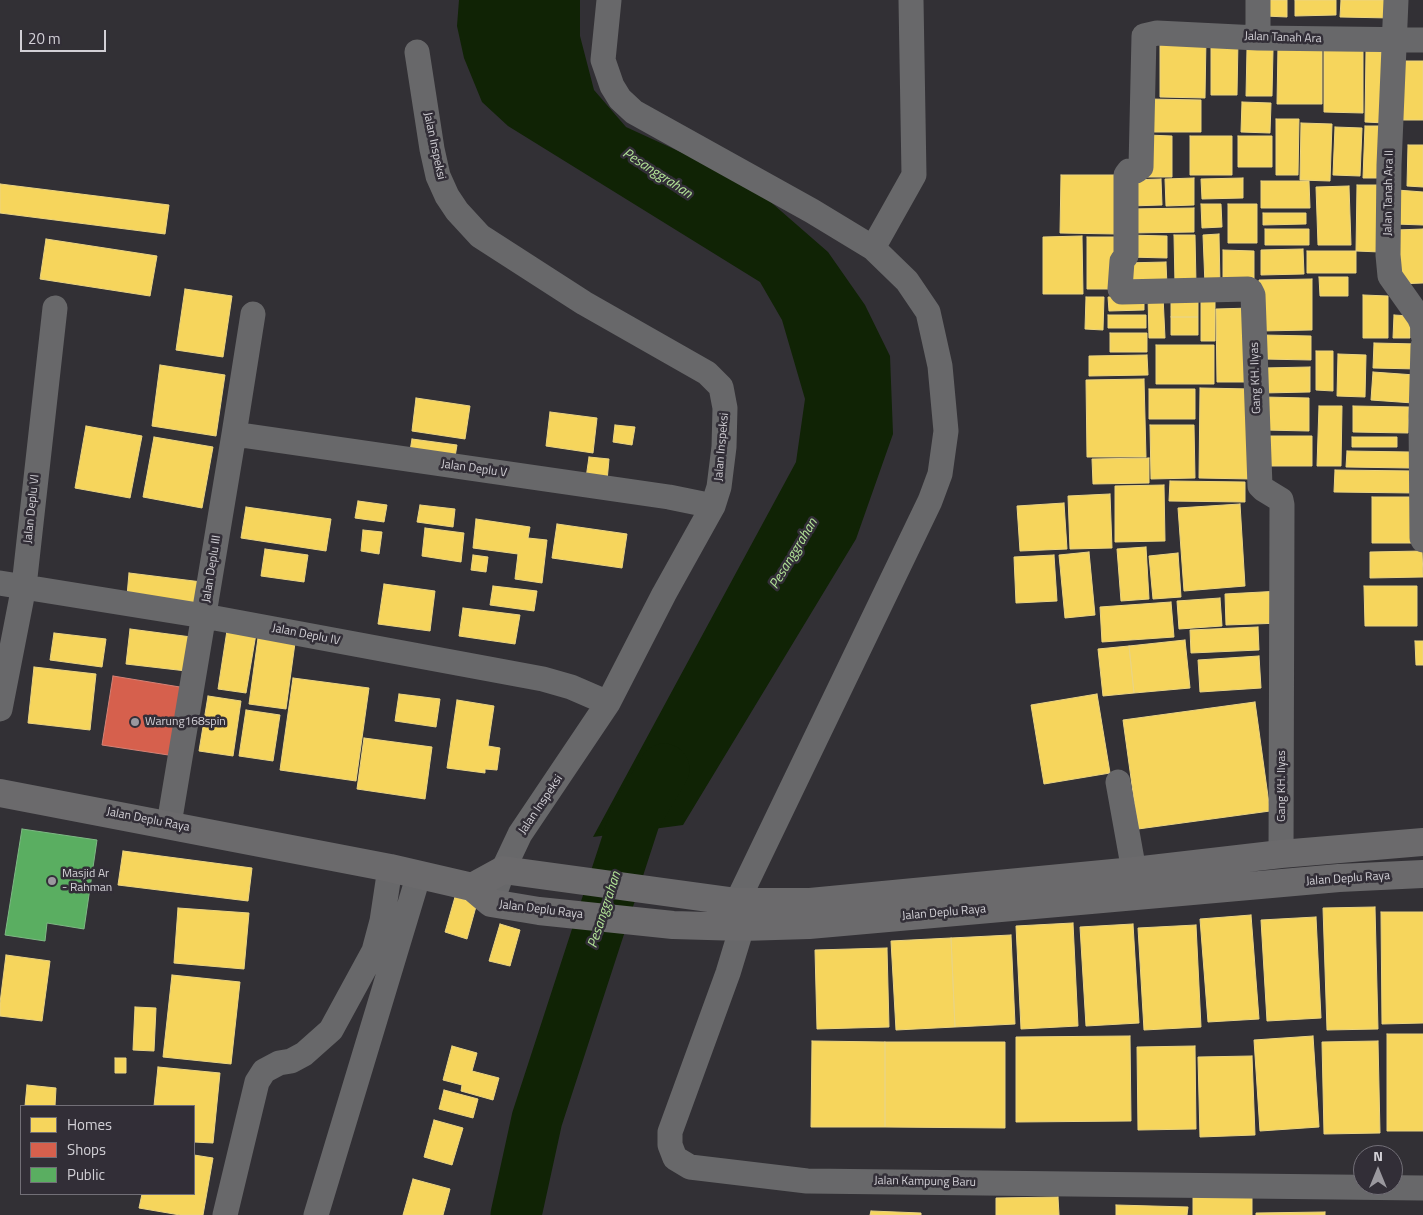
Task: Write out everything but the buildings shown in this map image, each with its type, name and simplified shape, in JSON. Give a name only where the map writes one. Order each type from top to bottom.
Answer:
[{"type":"main road","name":"Jalan Deplu Raya","points":[[0,793],[169,824],[419,874],[481,895],[539,910],[673,925],[810,902],[1134,872],[1282,854],[1423,842]]},
{"type":"main road","points":[[1337,850],[1339,878]]},
{"type":"main road","name":"Jalan Deplu Raya","points":[[503,870],[674,893],[739,914],[809,925],[1339,878],[1423,874]]},
{"type":"main road","points":[[481,895],[503,870]]},
{"type":"street","name":"Jalan Kampung Baru","points":[[609,0],[603,60],[612,86],[620,99],[634,112],[812,211],[874,248],[907,281],[928,312],[940,366],[946,431],[940,474],[930,501],[739,914],[728,973],[670,1132],[670,1145],[675,1158],[690,1167],[807,1181],[1423,1188]]},
{"type":"street","points":[[874,248],[914,174],[911,0]]},
{"type":"street","points":[[1258,0],[1258,38]]},
{"type":"street","name":"Jalan Tanah Ara II","points":[[1396,0],[1388,179],[1389,273],[1419,317],[1423,326],[1423,335]]},
{"type":"street","name":"Jalan Tanah Ara","points":[[1144,36],[1157,32],[1258,38],[1423,40]]},
{"type":"street","name":"Gang KH. Ilyas","points":[[1144,36],[1141,167],[1136,171],[1129,171],[1126,175],[1126,256],[1122,261],[1120,289],[1122,292],[1248,289],[1252,291],[1260,486],[1280,500],[1282,505],[1282,854]]},
{"type":"street","name":"Jalan Inspeksi","points":[[417,52],[438,176],[447,196],[468,224],[480,236],[584,303],[707,373],[721,387],[725,408],[724,446],[719,486],[713,506],[664,594],[608,703],[520,834],[503,870]]},
{"type":"street","name":"Jalan Deplu VI","points":[[0,709],[12,585],[54,308]]},
{"type":"street","name":"Jalan Deplu III","points":[[169,824],[253,314]]},
{"type":"street","points":[[1423,346],[1421,416],[1423,540]]},
{"type":"street","name":"Jalan Deplu V","points":[[234,434],[670,497],[713,506]]},
{"type":"street","name":"Jalan Deplu IV","points":[[12,585],[204,616],[543,678],[571,687],[608,703]]},
{"type":"street","points":[[1118,782],[1134,872]]},
{"type":"street","points":[[224,1215],[257,1082],[264,1071],[304,1054],[331,1030],[374,952],[382,922],[390,868]]},
{"type":"street","points":[[316,1215],[419,874]]},
{"type":"water","points":[[459,0],[580,0],[580,36],[594,90],[626,127],[750,184],[828,252],[865,305],[890,356],[893,434],[856,539],[683,825],[593,837],[796,462],[805,399],[782,320],[760,282],[508,126],[482,102],[464,58],[457,26]]},
{"type":"waterway","name":"Pesanggrahan","points":[[516,1215],[537,1119],[635,818],[664,769]]},
{"type":"place","name":"Warung168spin","points":[[135,722]]},
{"type":"place","name":"Masjid Ar - Rahman","points":[[52,881]]}]
